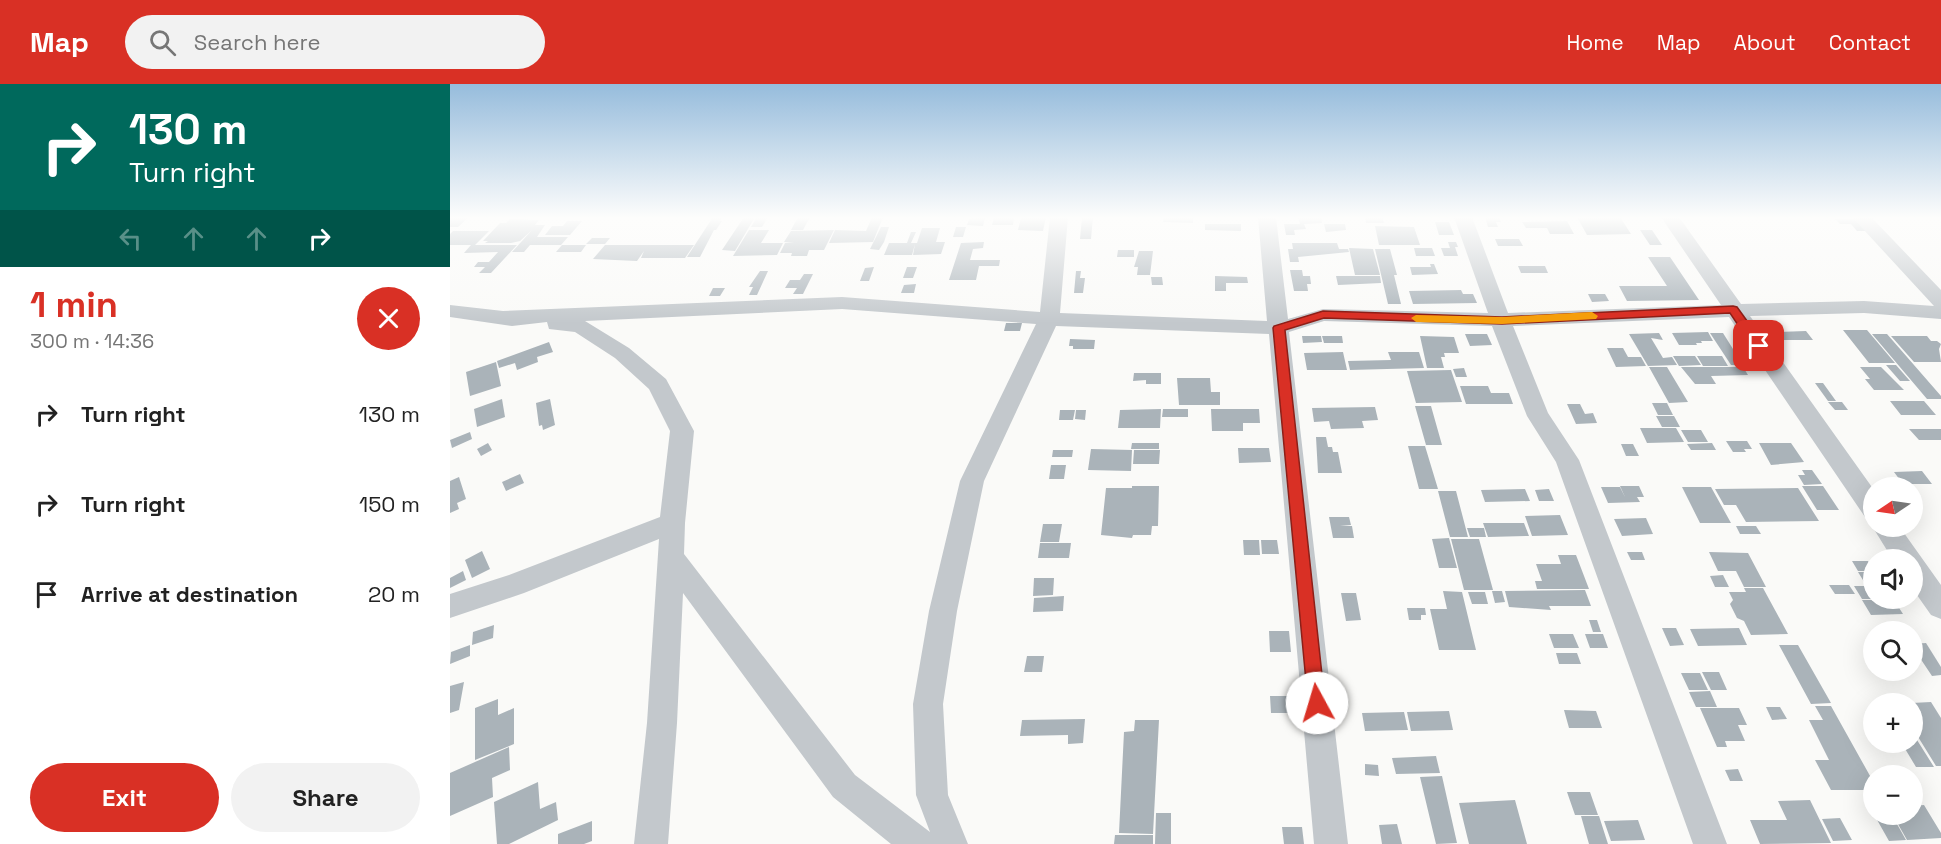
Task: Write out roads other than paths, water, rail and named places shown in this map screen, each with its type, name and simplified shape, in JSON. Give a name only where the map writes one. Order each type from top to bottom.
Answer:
[{"type":"street","points":[[951,844],[932,795],[928,704],[943,611],[972,481],[1049,319],[1056,252]]},
{"type":"street","points":[[1271,252],[1331,844]]},
{"type":"street","points":[[1476,252],[1522,380],[1538,416],[1567,460],[1710,844]]},
{"type":"street","points":[[1696,252],[1733,309],[1863,494]]},
{"type":"street","points":[[1894,252],[1941,302]]},
{"type":"street","points":[[498,318],[842,303],[1049,319],[1278,328],[1323,315],[1502,320],[1733,309],[1864,307],[1941,313]]},
{"type":"street","points":[[450,311],[580,326],[622,353],[658,384],[682,431],[672,523],[662,723],[651,844]]},
{"type":"street","points":[[450,606],[514,585],[672,523]]},
{"type":"street","points":[[671,557],[844,786],[918,844]]},
{"type":"street","points":[[1923,582],[1941,607]]}]
